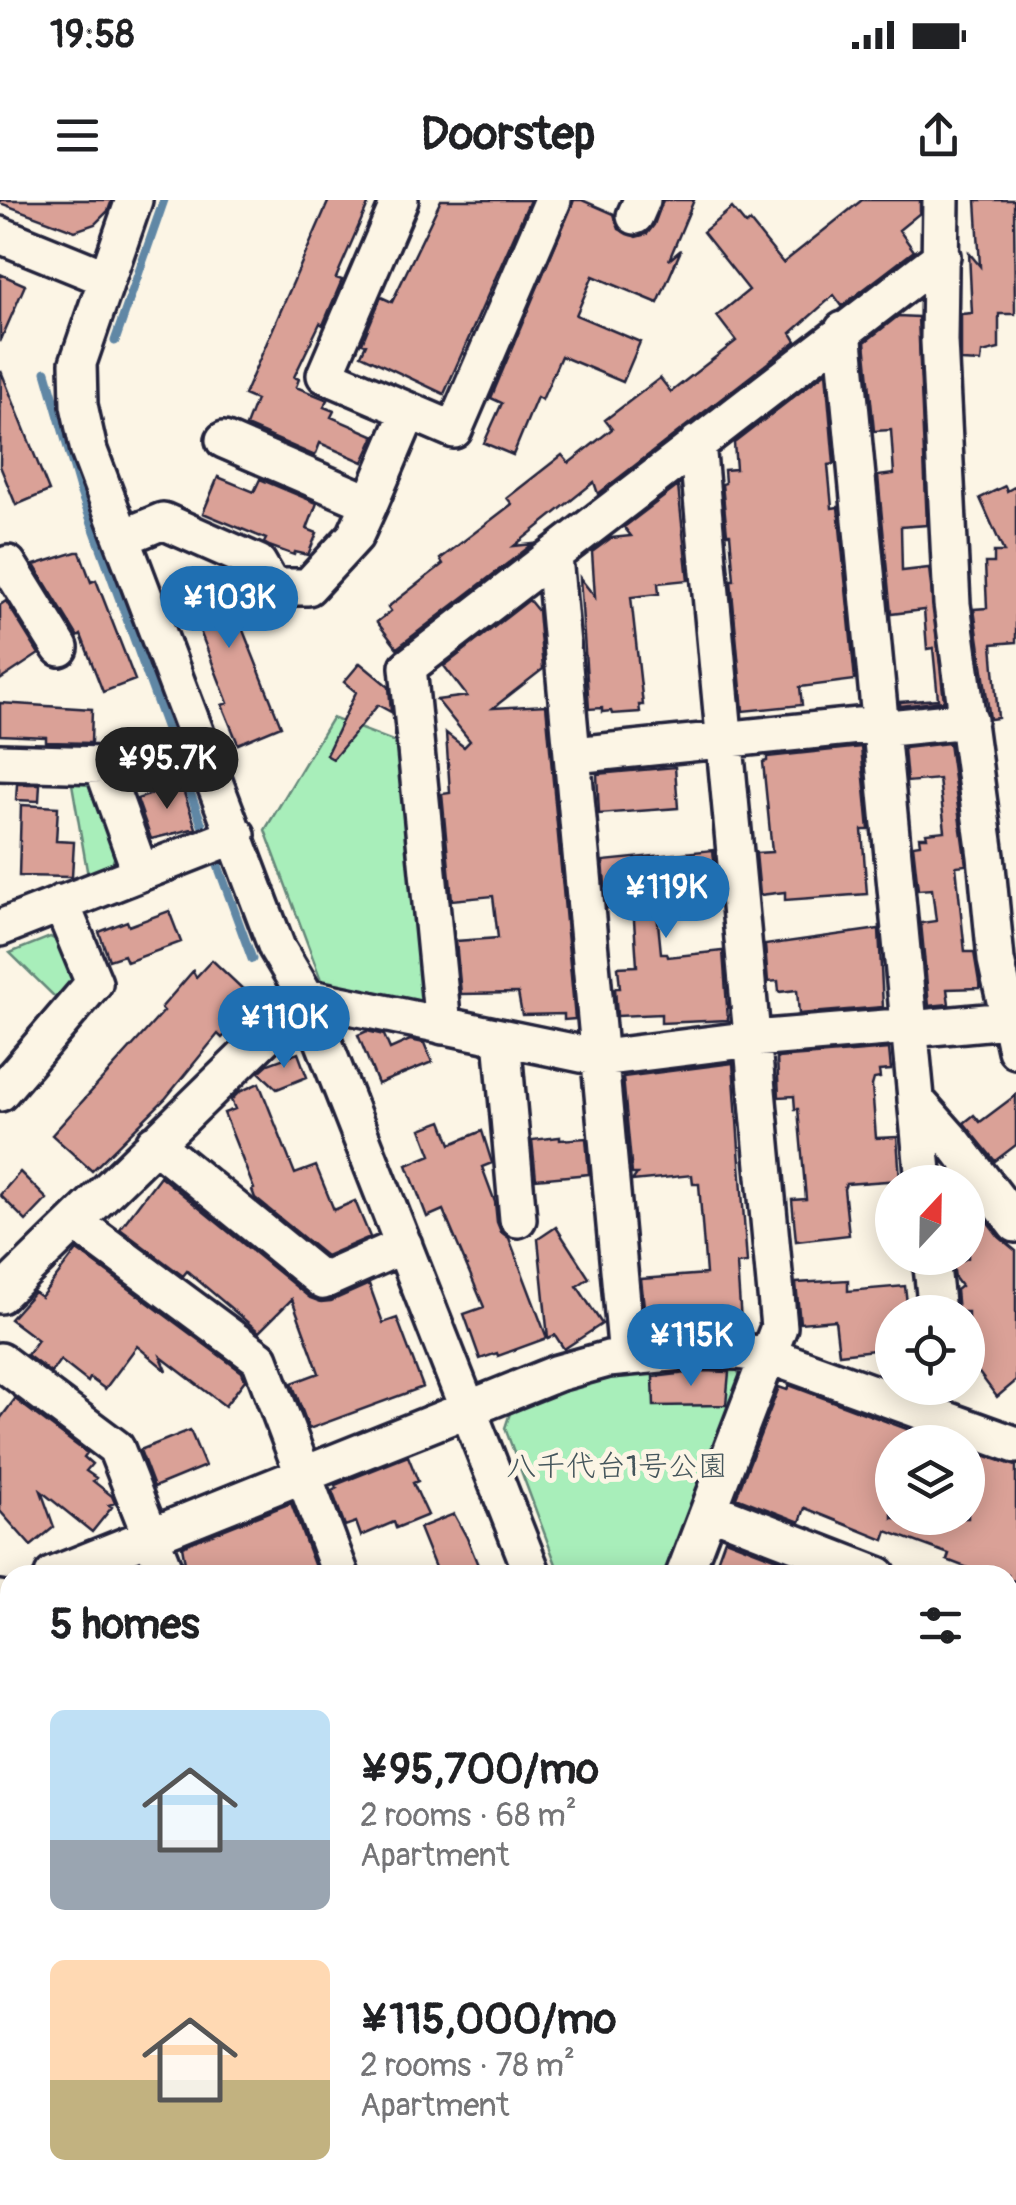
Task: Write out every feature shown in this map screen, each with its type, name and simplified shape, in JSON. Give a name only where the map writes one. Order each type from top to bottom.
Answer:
[{"type":"street","points":[[134,200],[78,363],[79,405],[90,451],[277,948],[306,997],[529,1565]]},
{"type":"street","points":[[400,200],[325,375],[454,430],[553,200]]},
{"type":"street","points":[[306,997],[601,1058],[753,1039],[910,1028],[1012,1035],[996,960],[952,604],[938,341],[941,200]]},
{"type":"street","points":[[0,235],[106,278]]},
{"type":"street","points":[[442,1026],[408,668],[942,256]]},
{"type":"street","points":[[842,330],[922,1165]]},
{"type":"street","points":[[122,538],[163,521],[258,563],[272,587],[308,587],[355,536],[409,411]]},
{"type":"street","points":[[224,440],[370,502]]},
{"type":"street","points":[[688,1565],[780,1327],[697,444]]},
{"type":"street","points":[[554,557],[628,1357]]},
{"type":"street","points":[[3,559],[60,648]]},
{"type":"street","points":[[574,756],[969,720]]},
{"type":"street","points":[[0,762],[102,766],[140,872]]},
{"type":"street","points":[[0,928],[237,835]]},
{"type":"street","points":[[0,1093],[94,983],[61,903]]},
{"type":"street","points":[[0,1295],[306,997]]},
{"type":"street","points":[[502,1038],[518,1218]]},
{"type":"street","points":[[916,1100],[954,1142],[1016,1224]]},
{"type":"street","points":[[154,1144],[323,1281],[404,1245]]},
{"type":"street","points":[[75,1222],[260,1360],[338,1565]]},
{"type":"street","points":[[79,1565],[558,1373],[608,1359],[703,1350],[770,1356],[875,1385]]},
{"type":"street","points":[[0,1361],[116,1448],[162,1565]]},
{"type":"street","points":[[947,1405],[1016,1445]]},
{"type":"street","points":[[710,1510],[850,1565]]},
{"type":"green space","points":[[332,718],[406,746],[429,1007],[341,995],[321,980],[265,830]]},
{"type":"green space","points":[[71,778],[79,778],[97,789],[118,848],[110,869],[88,876]]},
{"type":"green space","points":[[50,937],[71,946],[81,972],[61,1003],[10,953]]},
{"type":"green space","name":"八千代台1号公園","points":[[736,1365],[745,1391],[673,1565],[556,1565],[505,1428],[511,1410],[566,1384],[612,1373]]},
{"type":"building","points":[[0,200],[112,200],[108,211],[95,224],[75,231]]},
{"type":"building","points":[[329,200],[370,200],[336,278],[342,280],[323,325],[320,323],[294,377],[299,379],[296,387],[328,400],[324,407],[334,411],[331,417],[375,436],[363,462],[320,443],[315,456],[246,426],[256,400],[244,395]]},
{"type":"building","points":[[441,200],[530,200],[444,394],[361,355],[381,297],[392,302]]},
{"type":"building","points":[[574,200],[614,214],[619,229],[636,237],[647,234],[654,225],[663,200],[694,200],[669,260],[681,250],[658,303],[593,276],[576,315],[640,342],[623,382],[561,356],[542,400],[537,397],[513,455],[484,443],[502,403],[491,398]]},
{"type":"building","points":[[862,200],[920,200],[920,213],[899,230],[914,251],[842,306],[834,295],[791,333],[796,341],[598,494],[594,482],[514,546],[533,544],[397,648],[377,622],[391,611],[388,607],[443,564],[440,559],[512,504],[507,498],[562,455],[569,463],[612,429],[605,420],[660,378],[671,392],[736,341],[717,316],[749,290],[703,232],[732,208],[746,225],[750,222],[783,263]]},
{"type":"building","points":[[976,200],[1014,200],[1015,314],[999,314],[999,349],[982,353],[981,362],[961,361],[961,314],[972,313],[969,253],[980,266]]},
{"type":"building","points":[[0,274],[25,285],[0,342]]},
{"type":"building","points":[[898,316],[918,317],[927,525],[901,527],[902,571],[929,568],[944,701],[900,706],[900,702],[938,699],[933,648],[927,649],[924,610],[891,614],[878,476],[894,474],[891,430],[874,431],[865,342]]},
{"type":"building","points":[[1,371],[49,491],[16,505],[0,466]]},
{"type":"building","points":[[826,372],[834,464],[828,465],[832,508],[838,507],[855,680],[800,687],[802,705],[743,711],[730,534],[722,484],[724,470],[736,469],[734,443]]},
{"type":"building","points":[[218,477],[254,492],[260,479],[317,503],[307,529],[317,533],[308,555],[294,555],[269,546],[264,543],[266,539],[203,513]]},
{"type":"building","points":[[678,486],[688,580],[658,583],[659,594],[631,597],[643,705],[639,705],[640,712],[612,714],[602,712],[602,708],[589,709],[580,578],[595,597],[592,552],[611,538],[631,536],[624,527]]},
{"type":"building","points":[[1005,486],[1007,491],[1016,486],[1016,642],[992,644],[998,718],[990,719],[974,609],[987,608],[985,563],[994,563],[994,552],[1004,552],[980,498]]},
{"type":"building","points":[[80,552],[91,582],[96,580],[135,680],[103,692],[81,635],[78,637],[34,565]]},
{"type":"building","points":[[207,570],[213,575],[232,575],[243,580],[251,593],[231,600],[281,726],[238,744],[222,705],[228,703],[193,613],[183,617],[171,587]]},
{"type":"building","points":[[529,600],[538,611],[543,669],[493,708],[546,705],[575,1019],[564,1020],[564,1014],[522,1015],[518,993],[461,994],[456,941],[498,938],[493,896],[452,900],[442,794],[450,793],[446,733],[464,747],[470,741],[437,700],[467,696],[444,666]]},
{"type":"building","points":[[6,601],[39,654],[0,680],[0,605]]},
{"type":"building","points":[[360,663],[389,687],[391,712],[378,705],[333,759],[326,755],[356,692],[344,682]]},
{"type":"building","points":[[0,703],[92,709],[91,743],[0,735]]},
{"type":"building","points":[[949,743],[966,865],[956,866],[965,952],[974,952],[980,988],[947,989],[949,1004],[929,1006],[921,923],[936,921],[932,889],[918,890],[913,845],[920,844],[919,837],[927,837],[926,833],[945,831],[939,779],[907,782],[904,748]]},
{"type":"building","points":[[861,747],[869,830],[862,830],[867,894],[785,900],[785,892],[760,895],[756,853],[772,852],[763,762],[767,757]]},
{"type":"building","points":[[675,767],[678,808],[599,814],[597,774]]},
{"type":"building","points":[[17,784],[40,784],[39,801],[16,800]]},
{"type":"building","points":[[181,784],[196,828],[151,839],[137,799]]},
{"type":"building","points":[[21,805],[58,807],[56,841],[74,842],[72,877],[19,876]]},
{"type":"building","points":[[713,850],[718,898],[705,899],[704,889],[655,892],[661,953],[668,957],[723,951],[728,1020],[661,1023],[661,1014],[617,1016],[618,967],[637,966],[633,905],[607,908],[603,861]]},
{"type":"building","points":[[169,911],[181,942],[127,962],[124,955],[109,960],[99,932]]},
{"type":"building","points":[[879,929],[883,1007],[799,1014],[797,990],[779,992],[778,981],[768,982],[765,945]]},
{"type":"building","points":[[212,960],[264,1009],[247,1025],[241,1019],[222,1038],[218,1034],[165,1099],[92,1171],[52,1135],[164,1011],[161,1008],[193,971],[196,977]]},
{"type":"building","points":[[367,1031],[384,1035],[390,1049],[410,1040],[424,1043],[432,1062],[378,1084],[358,1035]]},
{"type":"building","points":[[889,1049],[891,1070],[879,1071],[880,1078],[874,1079],[872,1086],[876,1138],[897,1137],[899,1165],[875,1165],[875,1182],[846,1184],[849,1235],[796,1241],[792,1200],[806,1199],[798,1109],[794,1096],[779,1097],[777,1058]]},
{"type":"building","points":[[298,1053],[307,1077],[277,1089],[259,1072],[268,1064]]},
{"type":"building","points":[[733,1063],[747,1263],[737,1264],[741,1322],[687,1326],[686,1313],[645,1316],[641,1279],[706,1274],[699,1184],[693,1184],[692,1175],[632,1181],[637,1174],[632,1174],[623,1077]]},
{"type":"building","points":[[259,1083],[295,1174],[316,1166],[334,1210],[355,1201],[370,1237],[326,1256],[255,1198],[224,1113],[235,1109],[231,1100],[239,1092]]},
{"type":"building","points":[[1016,1095],[1016,1145],[995,1161],[964,1123],[974,1115],[980,1122]]},
{"type":"building","points":[[442,1121],[451,1144],[482,1131],[492,1163],[482,1167],[495,1202],[497,1222],[509,1238],[547,1338],[498,1356],[497,1353],[480,1359],[464,1314],[484,1307],[443,1210],[427,1217],[407,1165],[431,1155],[421,1129]]},
{"type":"building","points":[[586,1138],[589,1174],[536,1179],[532,1140]]},
{"type":"building","points":[[20,1172],[47,1199],[26,1221],[0,1195]]},
{"type":"building","points":[[160,1176],[310,1298],[331,1301],[369,1284],[383,1323],[397,1318],[423,1387],[309,1429],[292,1383],[319,1373],[292,1299],[259,1332],[187,1271],[183,1276],[120,1229]]},
{"type":"building","points":[[985,1218],[1016,1251],[1016,1381],[997,1397],[985,1381],[985,1295],[956,1295],[961,1286],[955,1275],[985,1275]]},
{"type":"building","points":[[556,1227],[589,1278],[577,1286],[602,1324],[564,1349],[555,1335],[548,1338],[538,1239]]},
{"type":"building","points":[[77,1250],[242,1372],[245,1380],[225,1406],[161,1357],[167,1371],[137,1346],[105,1389],[90,1378],[88,1382],[60,1360],[51,1373],[27,1355],[38,1340],[10,1319],[34,1292],[41,1297]]},
{"type":"building","points":[[848,1280],[848,1291],[905,1286],[906,1295],[875,1295],[875,1350],[839,1354],[835,1320],[800,1323],[796,1283]]},
{"type":"building","points":[[729,1372],[726,1405],[654,1406],[653,1377]]},
{"type":"building","points":[[789,1385],[896,1425],[875,1425],[875,1535],[886,1535],[884,1540],[805,1508],[800,1522],[736,1497],[779,1387],[787,1390]]},
{"type":"building","points":[[15,1399],[87,1453],[84,1457],[92,1464],[86,1471],[112,1496],[115,1503],[109,1505],[112,1507],[92,1532],[41,1491],[54,1527],[31,1546],[0,1511],[0,1419]]},
{"type":"building","points":[[190,1430],[205,1466],[154,1487],[140,1450]]},
{"type":"building","points":[[408,1456],[418,1481],[413,1483],[428,1515],[396,1528],[394,1522],[361,1536],[356,1522],[345,1526],[332,1491],[337,1488],[335,1485]]},
{"type":"building","points":[[985,1456],[1016,1466],[1016,1565],[960,1565],[947,1560],[949,1554],[898,1535],[985,1535]]},
{"type":"building","points":[[291,1503],[314,1565],[185,1565],[182,1546]]},
{"type":"building","points":[[454,1514],[478,1565],[434,1565],[419,1528]]},
{"type":"building","points":[[725,1539],[784,1562],[783,1565],[716,1565]]},
{"type":"waterway","points":[[115,341],[164,200]]},
{"type":"waterway","points":[[46,372],[81,493],[202,825]]},
{"type":"waterway","points":[[217,863],[252,959]]}]
